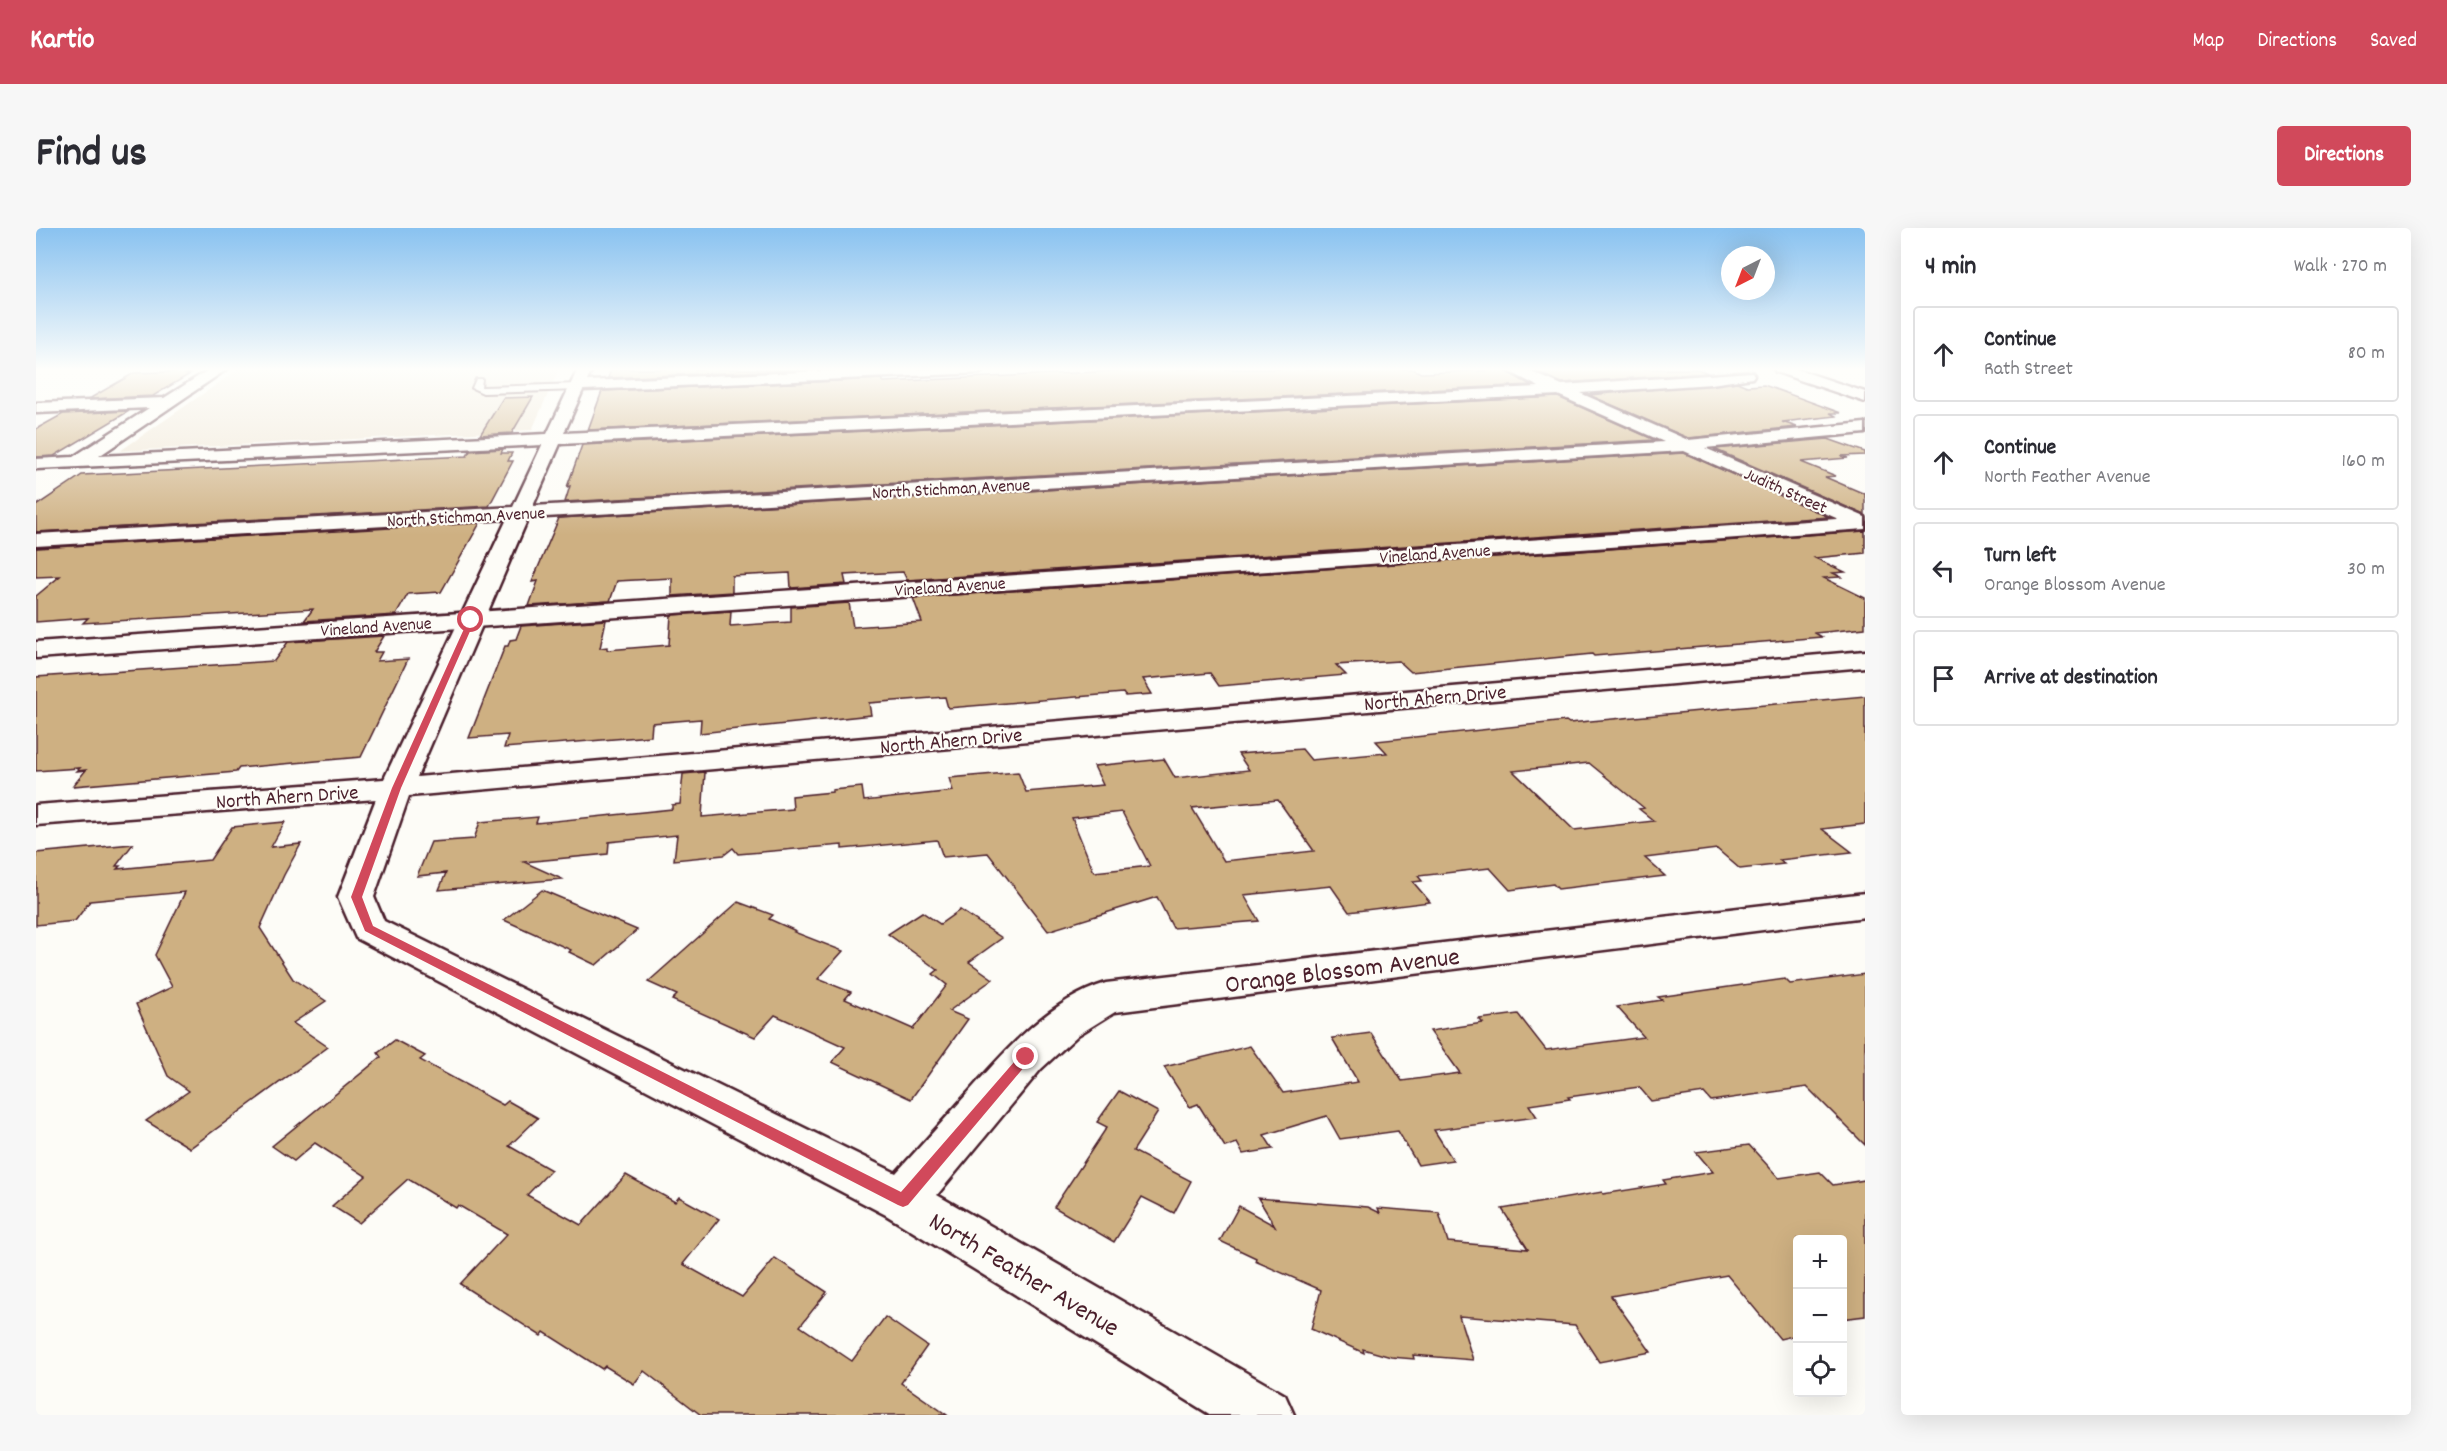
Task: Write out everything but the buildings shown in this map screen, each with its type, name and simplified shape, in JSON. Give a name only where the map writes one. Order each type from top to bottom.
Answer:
[{"type":"street","points":[[78,462],[135,424]]},
{"type":"street","name":"North Feather Avenue","points":[[560,424],[396,788],[356,897],[369,928],[903,1200],[1265,1415]]},
{"type":"street","points":[[36,464],[839,424]]},
{"type":"street","name":"Judith Street","points":[[1638,424],[1863,523]]},
{"type":"street","name":"North Stichman Avenue","points":[[36,540],[1687,446],[1865,428]]},
{"type":"street","name":"Vineland Avenue","points":[[36,650],[1863,523]]},
{"type":"street","name":"North Ahern Drive","points":[[36,815],[396,788],[1865,659]]},
{"type":"street","name":"Orange Blossom Avenue","points":[[903,1200],[1026,1057],[1064,1024],[1106,998],[1865,905]]},
{"type":"shaded area","points":[[159,424],[534,424],[532,430],[120,451]]},
{"type":"route","points":[[471,620],[396,788],[356,897],[369,928],[903,1200],[1026,1057]]}]
